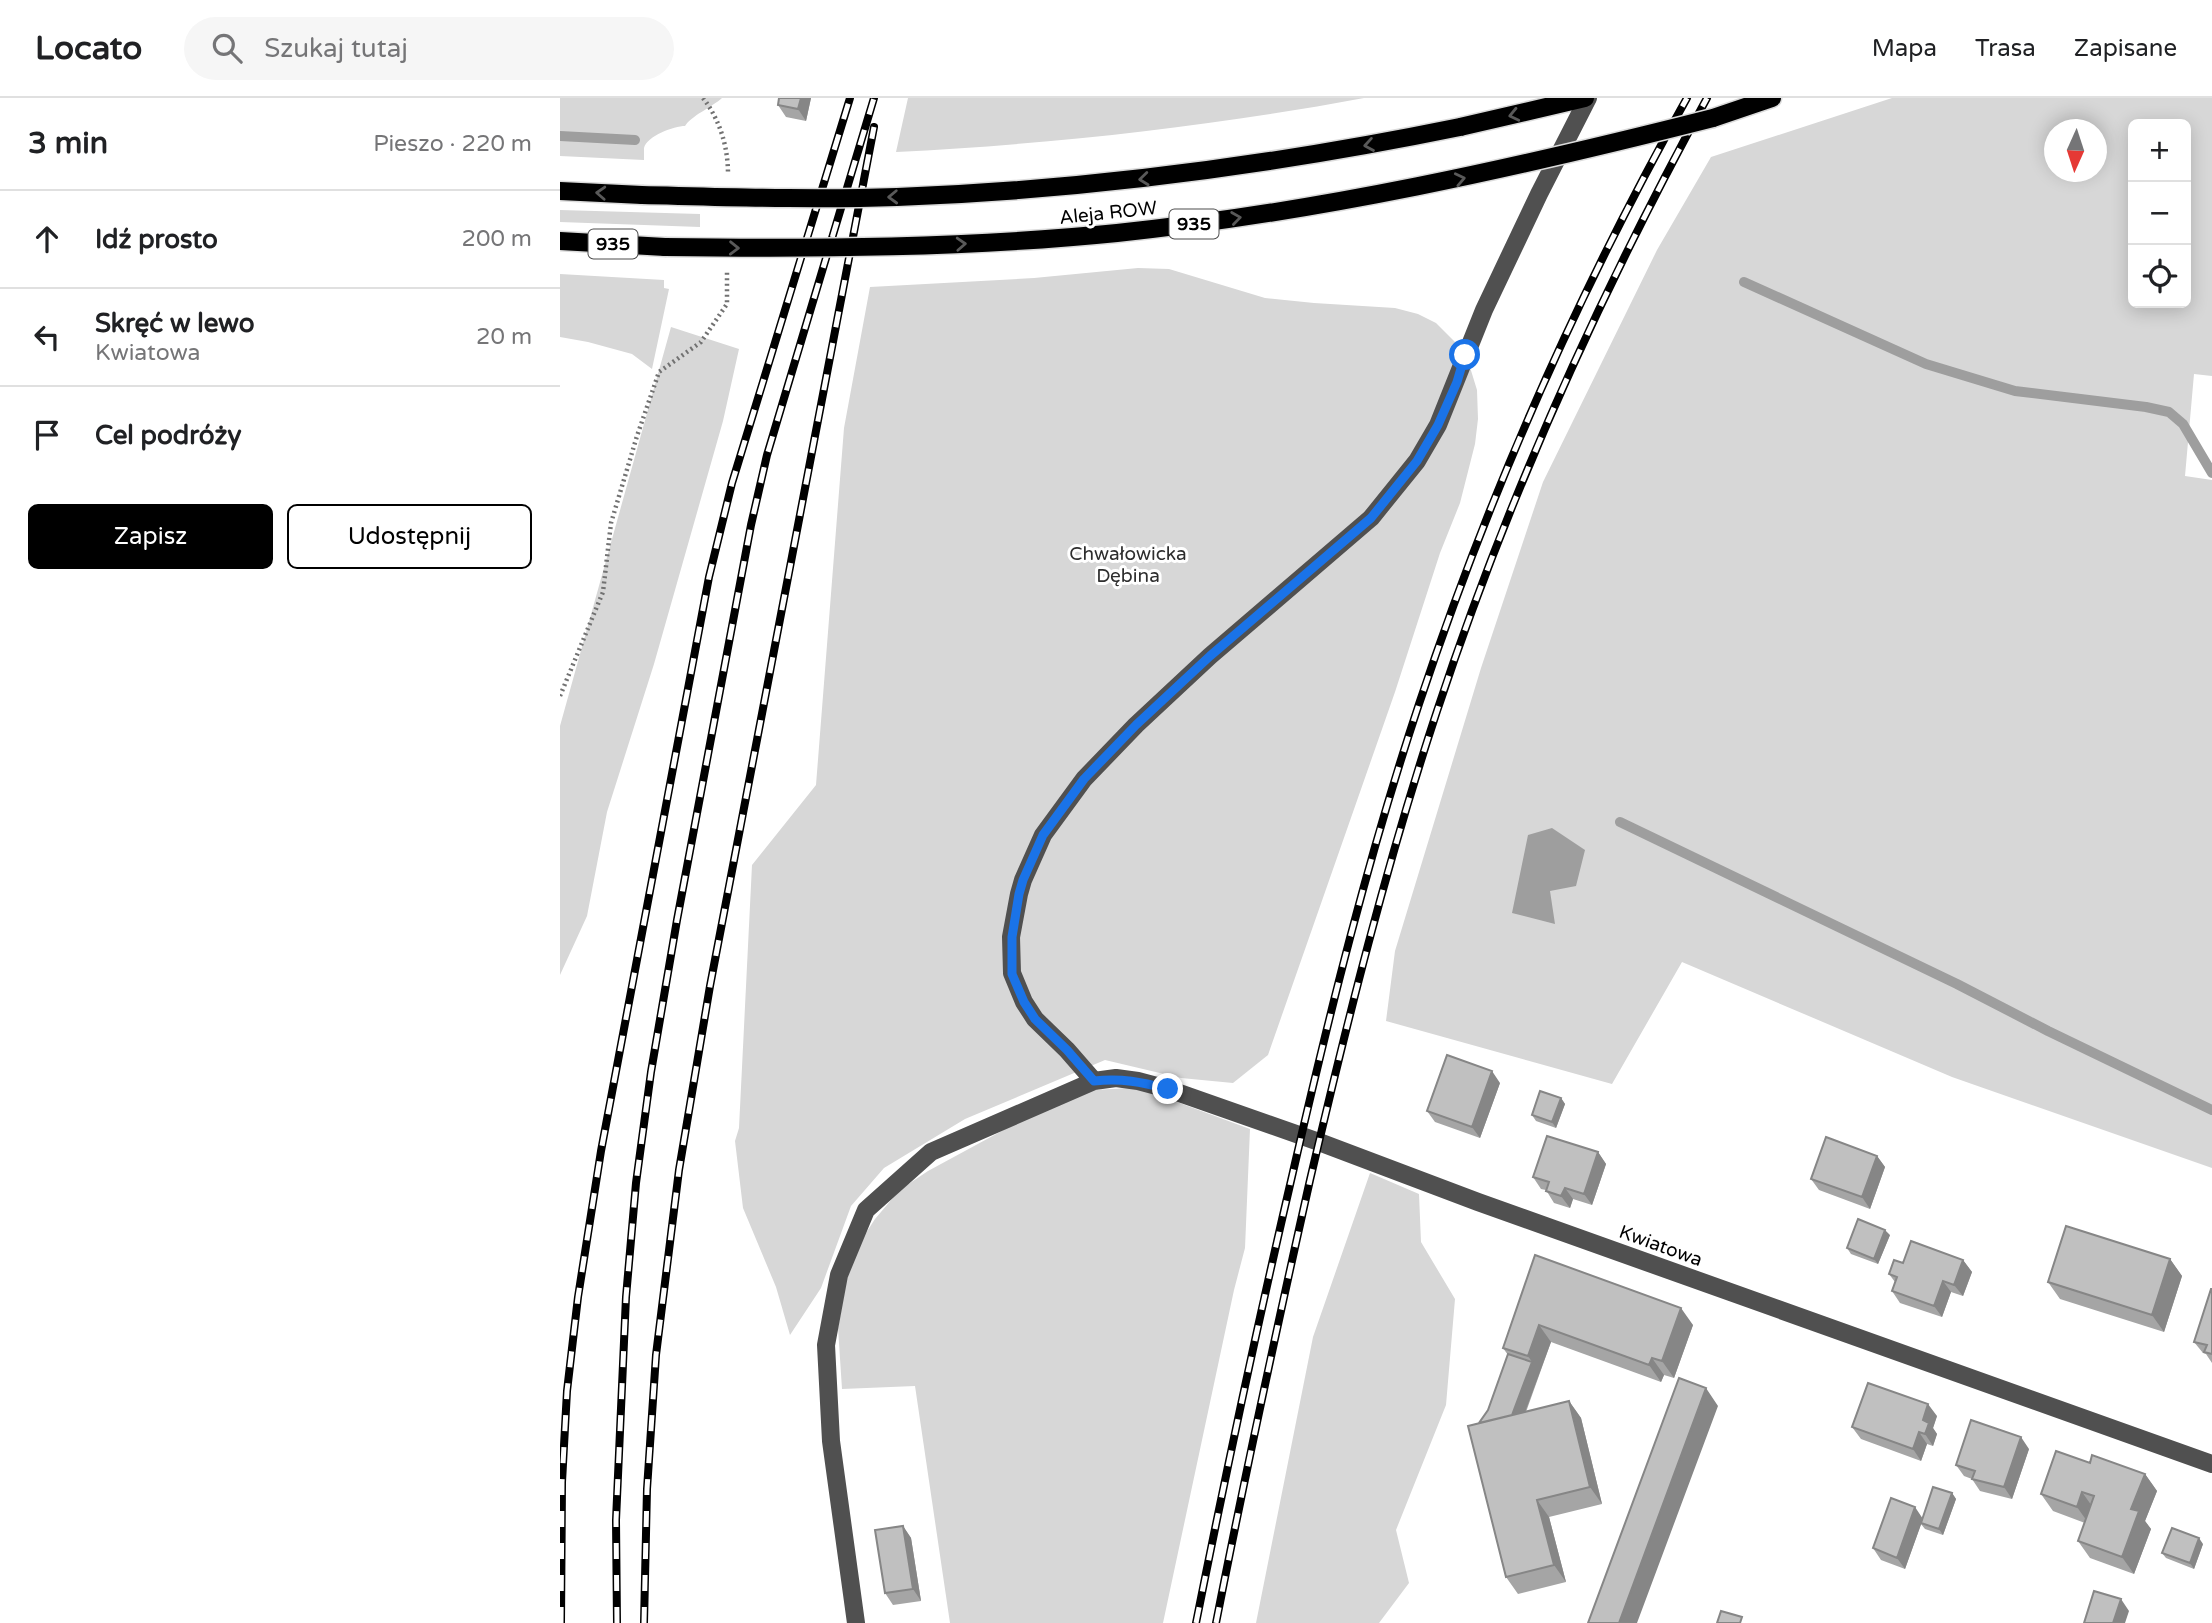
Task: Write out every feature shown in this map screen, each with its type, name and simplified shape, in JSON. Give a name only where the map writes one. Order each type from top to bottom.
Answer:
[{"type":"main road","name":"Aleja ROW","points":[[560,191],[785,198],[895,197],[1113,182],[1273,162],[1388,142],[1587,98]]},
{"type":"main road","name":"Aleja ROW","points":[[560,241],[665,247],[895,247],[1036,240],[1214,221],[1394,192],[1490,172],[1713,118],[1772,98]]},
{"type":"street","points":[[856,1623],[831,1441],[826,1345],[839,1275],[866,1210],[931,1152],[1094,1081],[1035,1019],[1012,974],[1012,937],[1019,894],[1043,835],[1084,779],[1136,725],[1210,656],[1371,518],[1417,461],[1438,425],[1484,310],[1587,98]]},
{"type":"street","name":"Kwiatowa","points":[[1094,1081],[1116,1078],[1168,1089],[2212,1464]]},
{"type":"path","points":[[703,98],[713,111],[728,153],[728,180]]},
{"type":"path","points":[[560,696],[604,592],[611,523],[659,372],[701,342],[727,304],[727,263]]},
{"type":"green space","points":[[560,98],[722,98],[685,126],[655,136],[644,148],[644,160],[560,156]]},
{"type":"green space","points":[[908,98],[1364,98],[1248,118],[1131,133],[896,152]]},
{"type":"green space","points":[[1892,98],[2212,98],[2212,376],[2194,374],[2185,476],[2212,480],[2212,1168],[1952,1077],[1682,962],[1612,1084],[1386,1021],[1395,951],[1481,668],[1543,482],[1657,250],[1711,157]]},
{"type":"green space","points":[[560,210],[700,214],[700,227],[560,222]]},
{"type":"green space","name":"Chwałowicka Dębina","points":[[1138,268],[1169,269],[1265,298],[1395,308],[1418,314],[1436,323],[1456,343],[1469,364],[1477,390],[1475,444],[1460,503],[1440,553],[1395,692],[1268,1055],[1233,1083],[1181,1078],[1105,1060],[965,1119],[884,1168],[851,1206],[821,1288],[790,1335],[776,1287],[743,1208],[735,1141],[739,1128],[752,865],[816,785],[844,428],[870,287],[1034,278]]},
{"type":"green space","points":[[560,274],[664,280],[664,288],[669,289],[652,369],[632,354],[560,337]]},
{"type":"green space","points":[[671,327],[739,349],[723,421],[654,664],[607,812],[587,916],[560,975],[560,726]]},
{"type":"green space","points":[[1129,1088],[1150,1092],[1250,1129],[1245,1248],[1163,1623],[950,1623],[915,1386],[842,1389],[838,1328],[847,1277],[864,1236],[875,1219],[907,1185],[1011,1126],[1093,1090]]},
{"type":"green space","points":[[1370,1173],[1419,1194],[1421,1242],[1455,1299],[1446,1405],[1396,1530],[1409,1583],[1379,1623],[1256,1623],[1313,1337]]},
{"type":"shaded area","points":[[1552,828],[1585,850],[1576,886],[1550,891],[1555,924],[1512,913],[1528,835]]},
{"type":"building","points":[[779,98],[801,98],[798,109],[778,105]]},
{"type":"building","points":[[1447,1055],[1492,1071],[1472,1127],[1427,1111]]},
{"type":"building","points":[[1540,1091],[1561,1098],[1552,1122],[1532,1115]]},
{"type":"building","points":[[1547,1136],[1598,1152],[1584,1194],[1565,1188],[1561,1196],[1546,1191],[1549,1182],[1533,1177]]},
{"type":"building","points":[[1826,1137],[1877,1156],[1862,1197],[1811,1179]]},
{"type":"building","points":[[1858,1219],[1885,1230],[1874,1259],[1847,1248]]},
{"type":"building","points":[[2066,1226],[2170,1259],[2152,1315],[2048,1282]]},
{"type":"building","points":[[1911,1241],[1963,1260],[1954,1285],[1943,1281],[1934,1306],[1892,1291],[1897,1277],[1889,1274],[1894,1260],[1903,1263]]},
{"type":"building","points":[[1535,1255],[1681,1308],[1662,1361],[1652,1358],[1649,1365],[1539,1325],[1528,1356],[1503,1348]]},
{"type":"building","points":[[2211,1289],[2212,1354],[2204,1352],[2207,1345],[2194,1342]]},
{"type":"building","points":[[1508,1354],[1532,1362],[1512,1415],[1479,1423],[1488,1410]]},
{"type":"building","points":[[1679,1378],[1706,1388],[1619,1623],[1588,1623]]},
{"type":"building","points":[[1868,1383],[1928,1404],[1923,1420],[1929,1423],[1925,1434],[1919,1432],[1913,1449],[1852,1427]]},
{"type":"building","points":[[1569,1401],[1590,1487],[1537,1500],[1554,1565],[1506,1577],[1468,1426]]},
{"type":"building","points":[[1971,1420],[2021,1437],[2004,1487],[1972,1479],[1975,1471],[1956,1465]]},
{"type":"building","points":[[2056,1451],[2090,1463],[2092,1455],[2145,1474],[2131,1509],[2139,1511],[2122,1557],[2078,1541],[2094,1496],[2082,1492],[2077,1507],[2041,1494]]},
{"type":"building","points":[[1933,1487],[1952,1493],[1939,1529],[1921,1523]]},
{"type":"building","points":[[1891,1498],[1915,1507],[1897,1558],[1873,1548]]},
{"type":"building","points":[[903,1526],[913,1589],[885,1593],[875,1530]]},
{"type":"building","points":[[2172,1528],[2199,1538],[2190,1563],[2162,1553]]},
{"type":"building","points":[[2094,1591],[2121,1599],[2113,1623],[2084,1623]]},
{"type":"building","points":[[1721,1611],[1742,1617],[1740,1623],[1717,1623]]},
{"type":"waterway","points":[[560,136],[635,140]]},
{"type":"waterway","points":[[1744,282],[1926,364],[2015,391],[2169,412],[2183,424],[2212,473]]},
{"type":"waterway","points":[[1620,822],[2212,1110]]},
{"type":"railway","points":[[561,1623],[562,1482],[567,1391],[578,1297],[601,1151],[709,577],[732,483],[850,98]]},
{"type":"railway","points":[[617,1623],[616,1520],[626,1297],[636,1183],[651,1072],[751,525],[767,455],[874,98]]},
{"type":"railway","points":[[1196,1623],[1255,1341],[1307,1113],[1350,936],[1400,762],[1446,626],[1506,471],[1573,319],[1687,98]]},
{"type":"railway","points":[[1216,1623],[1310,1180],[1368,944],[1418,769],[1464,632],[1558,398],[1630,247],[1707,98]]},
{"type":"railway","points":[[644,1623],[647,1489],[656,1355],[679,1170],[710,986],[874,127]]},
{"type":"route","points":[[1168,1089],[1116,1078],[1094,1081],[1035,1019],[1016,986],[1010,961],[1023,880],[1043,835],[1084,779],[1136,725],[1210,656],[1371,518],[1417,461],[1438,425],[1457,382],[1465,355]]}]
